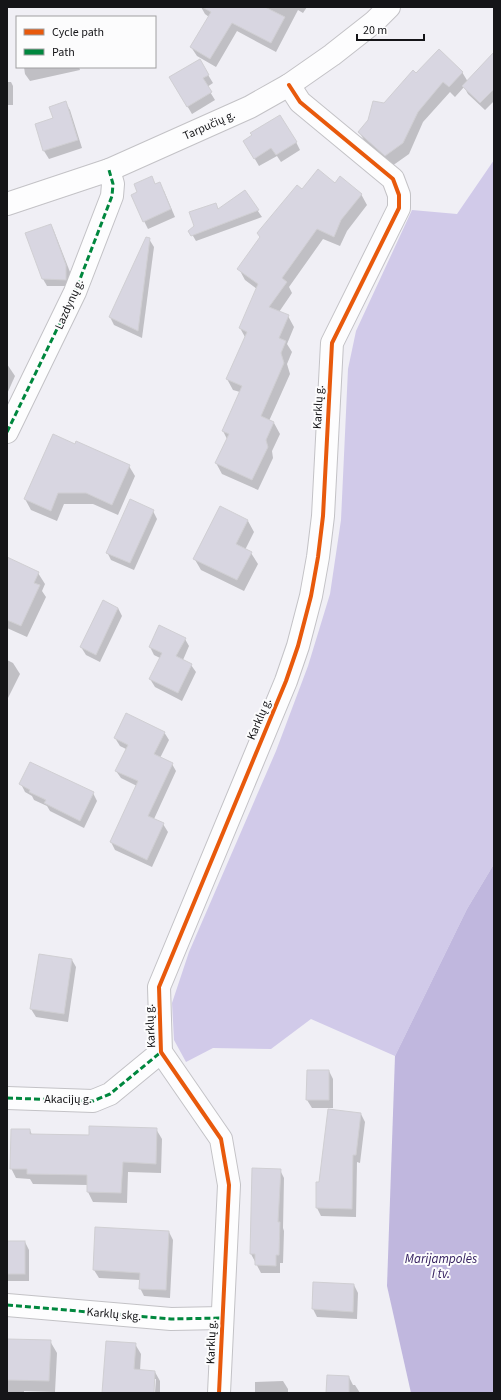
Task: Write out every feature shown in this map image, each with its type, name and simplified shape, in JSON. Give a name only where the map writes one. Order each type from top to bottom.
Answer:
[{"type":"street","name":"Tarpučių g.","points":[[7,204],[109,170],[250,107],[288,85],[332,55],[374,22],[389,7]]},
{"type":"street","name":"Karklų g.","points":[[219,1393],[229,1185],[221,1139],[161,1052],[159,986],[286,681],[298,646],[312,596],[323,516],[332,343],[399,208],[399,195],[393,179],[300,102],[288,85]]},
{"type":"street","name":"Lazdynų g.","points":[[7,432],[75,292],[112,196],[113,184],[109,170]]},
{"type":"street","name":"Akacijų g.","points":[[7,1098],[92,1101],[110,1094],[161,1052]]},
{"type":"street","name":"Karklų skg.","points":[[7,1305],[171,1318],[222,1318]]},
{"type":"shaded area","points":[[494,160],[494,864],[467,909],[395,1056],[311,1019],[271,1049],[213,1048],[186,1062],[174,1040],[172,1003],[189,952],[276,751],[308,666],[330,594],[341,520],[348,369],[356,331],[412,210],[457,214]]},
{"type":"water","name":"Marijampolės I tv.","points":[[494,864],[494,1393],[411,1393],[387,1286],[395,1056],[467,909]]},
{"type":"building","points":[[202,7],[265,7],[285,17],[271,43],[232,23],[210,59],[190,47],[211,12]]},
{"type":"building","points":[[439,49],[463,72],[449,87],[443,82],[418,112],[403,143],[385,156],[358,132],[368,120],[373,101],[384,103],[413,70],[416,73]]},
{"type":"building","points":[[494,52],[494,89],[480,103],[462,86]]},
{"type":"building","points":[[200,59],[209,75],[203,78],[212,92],[187,107],[169,77]]},
{"type":"building","points":[[66,101],[78,140],[43,151],[35,124],[53,118],[49,107]]},
{"type":"building","points":[[280,115],[297,142],[276,155],[271,148],[254,159],[243,141],[252,135],[250,133]]},
{"type":"building","points":[[318,169],[335,183],[340,176],[362,194],[341,220],[334,237],[317,229],[282,278],[287,282],[269,307],[289,315],[279,338],[286,341],[281,353],[284,363],[261,416],[274,422],[266,440],[268,447],[252,480],[215,463],[229,434],[222,431],[242,386],[226,379],[247,332],[239,328],[258,284],[237,269],[260,237],[257,233],[297,185],[302,189]]},
{"type":"building","points":[[152,176],[155,184],[160,182],[171,209],[143,222],[131,195],[137,192],[134,184]]},
{"type":"building","points":[[245,190],[259,210],[191,236],[188,231],[194,226],[189,212],[216,203],[218,209]]},
{"type":"building","points":[[51,224],[66,265],[66,280],[42,279],[25,233]]},
{"type":"building","points":[[146,237],[150,238],[138,331],[109,317]]},
{"type":"building","points":[[53,434],[75,444],[76,441],[130,465],[112,505],[86,493],[58,493],[51,511],[24,499]]},
{"type":"building","points":[[130,499],[154,510],[130,563],[106,553]]},
{"type":"building","points":[[220,506],[248,520],[236,544],[252,552],[237,580],[193,559]]},
{"type":"building","points":[[7,557],[39,572],[34,583],[40,585],[21,626],[7,620]]},
{"type":"building","points":[[103,600],[118,608],[96,655],[80,647]]},
{"type":"building","points":[[159,625],[186,638],[176,656],[192,664],[178,693],[149,679],[162,653],[149,647]]},
{"type":"building","points":[[126,713],[165,732],[154,754],[173,763],[148,816],[164,823],[147,860],[110,842],[138,781],[115,771],[128,745],[114,738]]},
{"type":"building","points":[[30,762],[94,792],[80,821],[44,803],[46,800],[29,792],[30,790],[19,784]]},
{"type":"building","points":[[39,954],[72,959],[64,1014],[30,1009]]},
{"type":"building","points":[[307,1070],[329,1070],[329,1100],[306,1100]]},
{"type":"building","points":[[328,1109],[361,1113],[356,1155],[353,1155],[352,1209],[316,1208],[316,1182],[319,1182]]},
{"type":"building","points":[[89,1126],[157,1128],[156,1164],[123,1162],[121,1193],[87,1192],[87,1175],[27,1174],[27,1169],[10,1169],[11,1129],[30,1129],[30,1134],[89,1135]]},
{"type":"building","points":[[252,1168],[281,1169],[278,1222],[280,1222],[279,1255],[276,1255],[276,1266],[255,1265],[255,1254],[250,1254]]},
{"type":"building","points":[[95,1227],[169,1231],[166,1290],[139,1289],[140,1273],[93,1270]]},
{"type":"building","points":[[7,1241],[25,1241],[25,1274],[7,1274]]},
{"type":"building","points":[[313,1282],[354,1284],[353,1312],[312,1309]]},
{"type":"building","points":[[7,1339],[51,1340],[49,1381],[7,1380]]},
{"type":"building","points":[[106,1341],[136,1343],[134,1369],[155,1371],[154,1393],[102,1393]]},
{"type":"building","points":[[327,1375],[349,1376],[349,1393],[326,1393]]},
{"type":"marked path","points":[[7,432],[75,292],[112,196],[113,184],[109,170]]},
{"type":"marked path","points":[[7,1098],[93,1101],[110,1094],[161,1052]]},
{"type":"marked path","points":[[7,1305],[171,1319],[222,1318]]},
{"type":"cycle path","points":[[219,1393],[229,1185],[221,1139],[161,1052],[159,987],[286,681],[298,646],[311,596],[323,516],[332,343],[399,208],[399,195],[393,179],[300,102],[289,85]]}]
